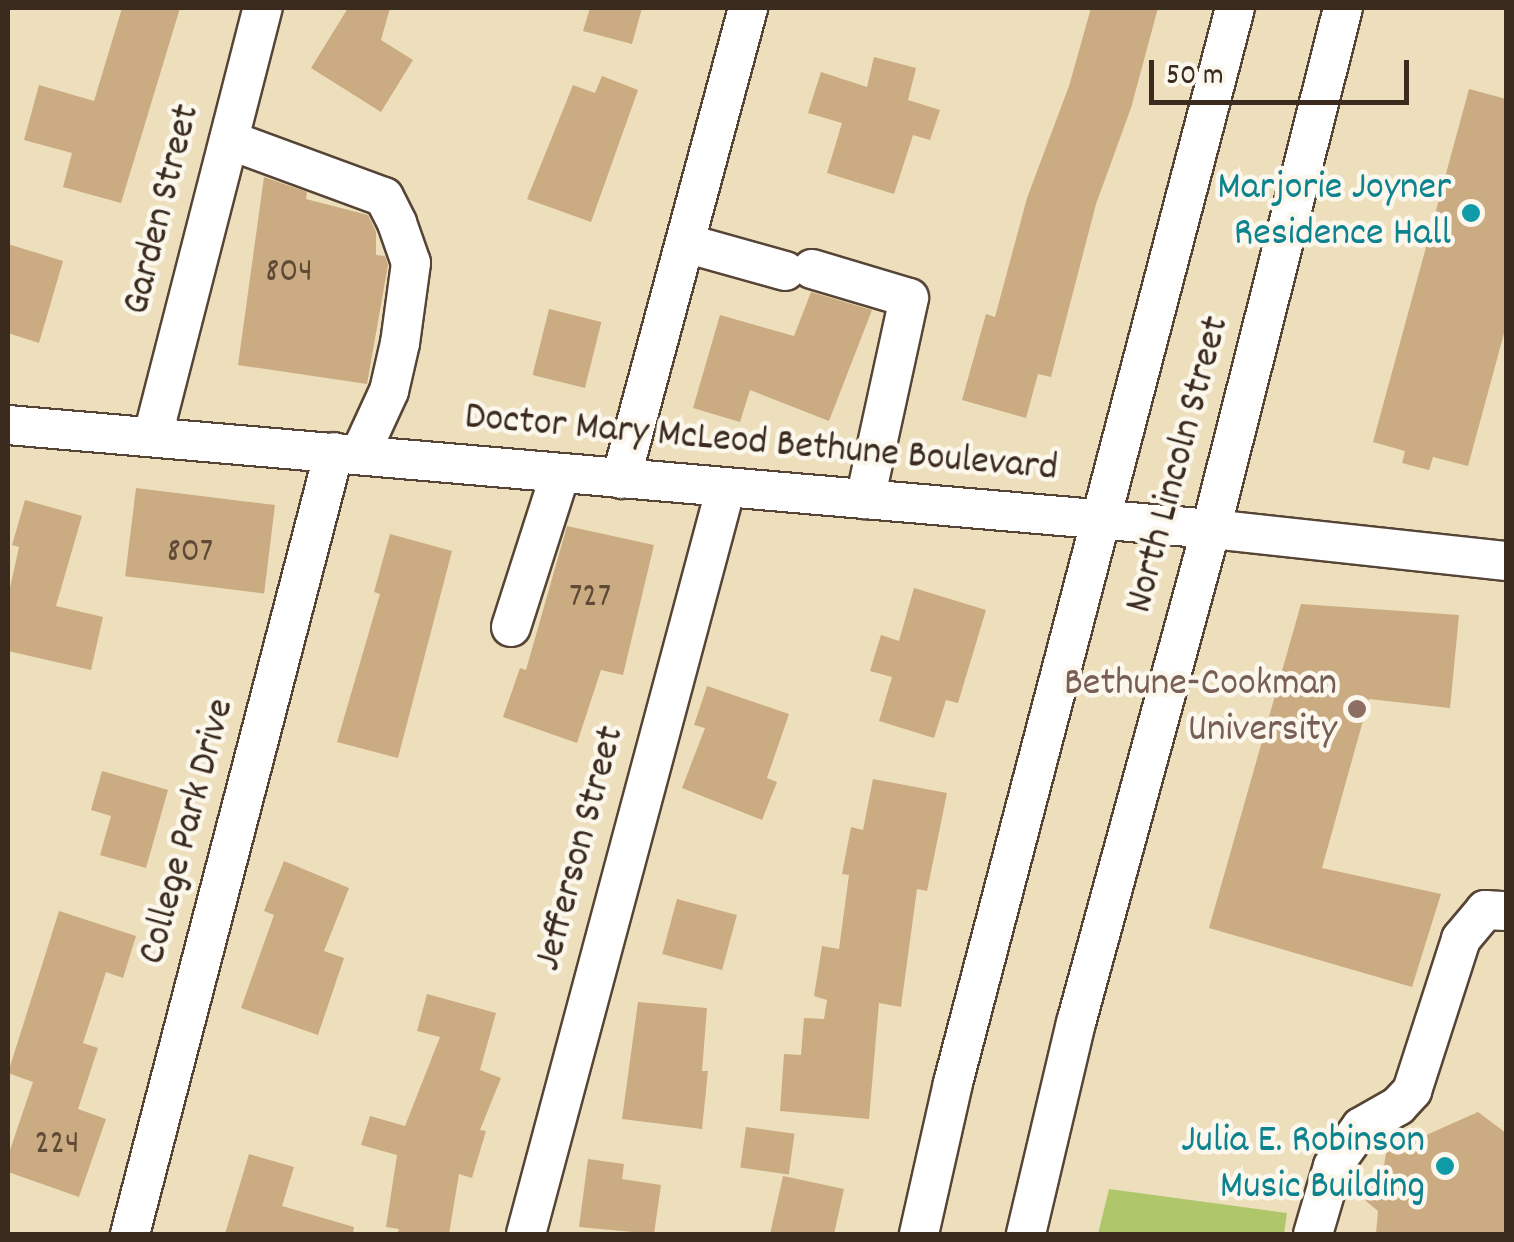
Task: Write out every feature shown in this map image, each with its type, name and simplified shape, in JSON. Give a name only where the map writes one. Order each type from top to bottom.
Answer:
[{"type":"street","name":"Garden Street","points":[[153,436],[263,8]]},
{"type":"street","points":[[621,479],[748,8]]},
{"type":"street","name":"North Lincoln Street","points":[[919,1234],[953,1083],[1235,8]]},
{"type":"street","name":"North Lincoln Street","points":[[1026,1234],[1076,1023],[1211,529],[1343,8]]},
{"type":"street","name":"College Park Drive","points":[[130,1234],[347,453],[389,390],[412,263],[384,197],[229,140]]},
{"type":"street","points":[[685,244],[910,298],[866,499]]},
{"type":"street","name":"Doctor Mary McLeod Bethune Boulevard","points":[[8,425],[1211,529],[1506,561]]},
{"type":"street","points":[[511,627],[560,474]]},
{"type":"street","name":"Jefferson Street","points":[[526,1234],[726,486]]},
{"type":"street","points":[[1313,1234],[1333,1166],[1361,1127],[1398,1106],[1412,1091],[1461,939],[1484,910],[1506,911]]},
{"type":"green space","points":[[1109,1189],[1287,1213],[1284,1234],[1098,1234]]},
{"type":"building","points":[[122,8],[180,8],[121,203],[63,187],[72,153],[24,140],[39,85],[94,101]]},
{"type":"building","points":[[348,8],[390,8],[381,40],[413,60],[381,112],[311,68]]},
{"type":"building","points":[[590,8],[642,8],[632,44],[583,31]]},
{"type":"building","points":[[1091,8],[1158,8],[1131,108],[1096,204],[1051,377],[1038,374],[1026,418],[962,400],[986,314],[995,317],[1027,198],[1069,86]]},
{"type":"building","points":[[874,57],[916,68],[908,100],[940,110],[930,140],[913,135],[894,194],[827,173],[842,123],[808,113],[821,72],[867,87]]},
{"type":"building","points":[[602,76],[638,90],[591,222],[527,199],[573,85],[595,93]]},
{"type":"building","name":"Marjorie Joyner Residence Hall","points":[[1469,89],[1506,99],[1506,326],[1468,466],[1433,457],[1429,470],[1402,463],[1405,451],[1373,442]]},
{"type":"building","points":[[264,177],[307,192],[306,199],[368,215],[376,232],[376,255],[385,256],[388,265],[367,384],[238,365]]},
{"type":"building","points":[[8,244],[63,261],[39,343],[8,333]]},
{"type":"building","points":[[811,292],[872,310],[829,421],[750,390],[740,422],[693,408],[720,315],[794,336]]},
{"type":"building","points":[[549,309],[601,322],[585,388],[533,375]]},
{"type":"building","points":[[136,488],[275,505],[264,593],[125,576]]},
{"type":"building","points":[[25,500],[82,516],[56,606],[103,617],[91,670],[8,651],[8,597],[19,547],[12,545]]},
{"type":"building","points":[[567,526],[654,545],[623,675],[601,670],[577,743],[503,717],[520,668],[526,670]]},
{"type":"building","points":[[390,534],[452,551],[398,758],[337,742],[380,594],[374,592]]},
{"type":"building","points":[[914,588],[986,610],[958,703],[946,700],[934,738],[879,721],[892,677],[870,671],[881,635],[899,641]]},
{"type":"building","points":[[1301,604],[1459,615],[1450,708],[1369,699],[1322,868],[1441,894],[1412,987],[1209,928]]},
{"type":"building","points":[[707,686],[789,714],[767,778],[777,782],[762,820],[682,788],[705,728],[694,725]]},
{"type":"building","points":[[102,771],[168,790],[146,868],[100,855],[111,816],[91,810]]},
{"type":"building","points":[[873,779],[947,793],[927,891],[917,889],[901,1007],[879,1003],[869,1119],[780,1111],[784,1054],[801,1055],[804,1018],[824,1019],[827,1000],[814,996],[822,946],[839,949],[849,875],[842,874],[851,827],[863,830]]},
{"type":"building","points":[[284,861],[349,888],[324,951],[344,958],[318,1035],[241,1008],[274,915],[264,911]]},
{"type":"building","points":[[677,899],[737,915],[722,970],[662,954]]},
{"type":"building","points":[[59,911],[136,936],[123,978],[106,972],[83,1043],[98,1048],[78,1109],[106,1119],[79,1197],[8,1172],[8,1156],[33,1082],[8,1073]]},
{"type":"building","points":[[427,994],[496,1013],[480,1070],[501,1078],[480,1130],[486,1131],[472,1178],[459,1174],[449,1234],[397,1234],[399,1229],[386,1227],[397,1155],[361,1145],[370,1116],[405,1126],[440,1037],[417,1031]]},
{"type":"building","points":[[638,1002],[707,1008],[702,1071],[708,1071],[702,1129],[622,1119]]},
{"type":"building","name":"Julia E. Robinson Music Building","points":[[1478,1112],[1506,1133],[1506,1234],[1376,1234],[1378,1211],[1366,1201],[1367,1187],[1382,1179],[1386,1153]]},
{"type":"building","points":[[746,1127],[795,1134],[789,1174],[740,1168]]},
{"type":"building","points":[[249,1154],[294,1167],[282,1206],[354,1227],[353,1234],[225,1234]]},
{"type":"building","points":[[588,1159],[624,1164],[622,1179],[661,1185],[654,1234],[579,1227]]},
{"type":"building","points":[[783,1176],[844,1189],[834,1234],[770,1234]]},
{"type":"place","name":"Marjorie Joyner Residence Hall","points":[[1471,213]]},
{"type":"place","name":"Bethune-Cookman University","points":[[1357,709]]},
{"type":"place","name":"Julia E. Robinson Music Building","points":[[1445,1166]]}]
